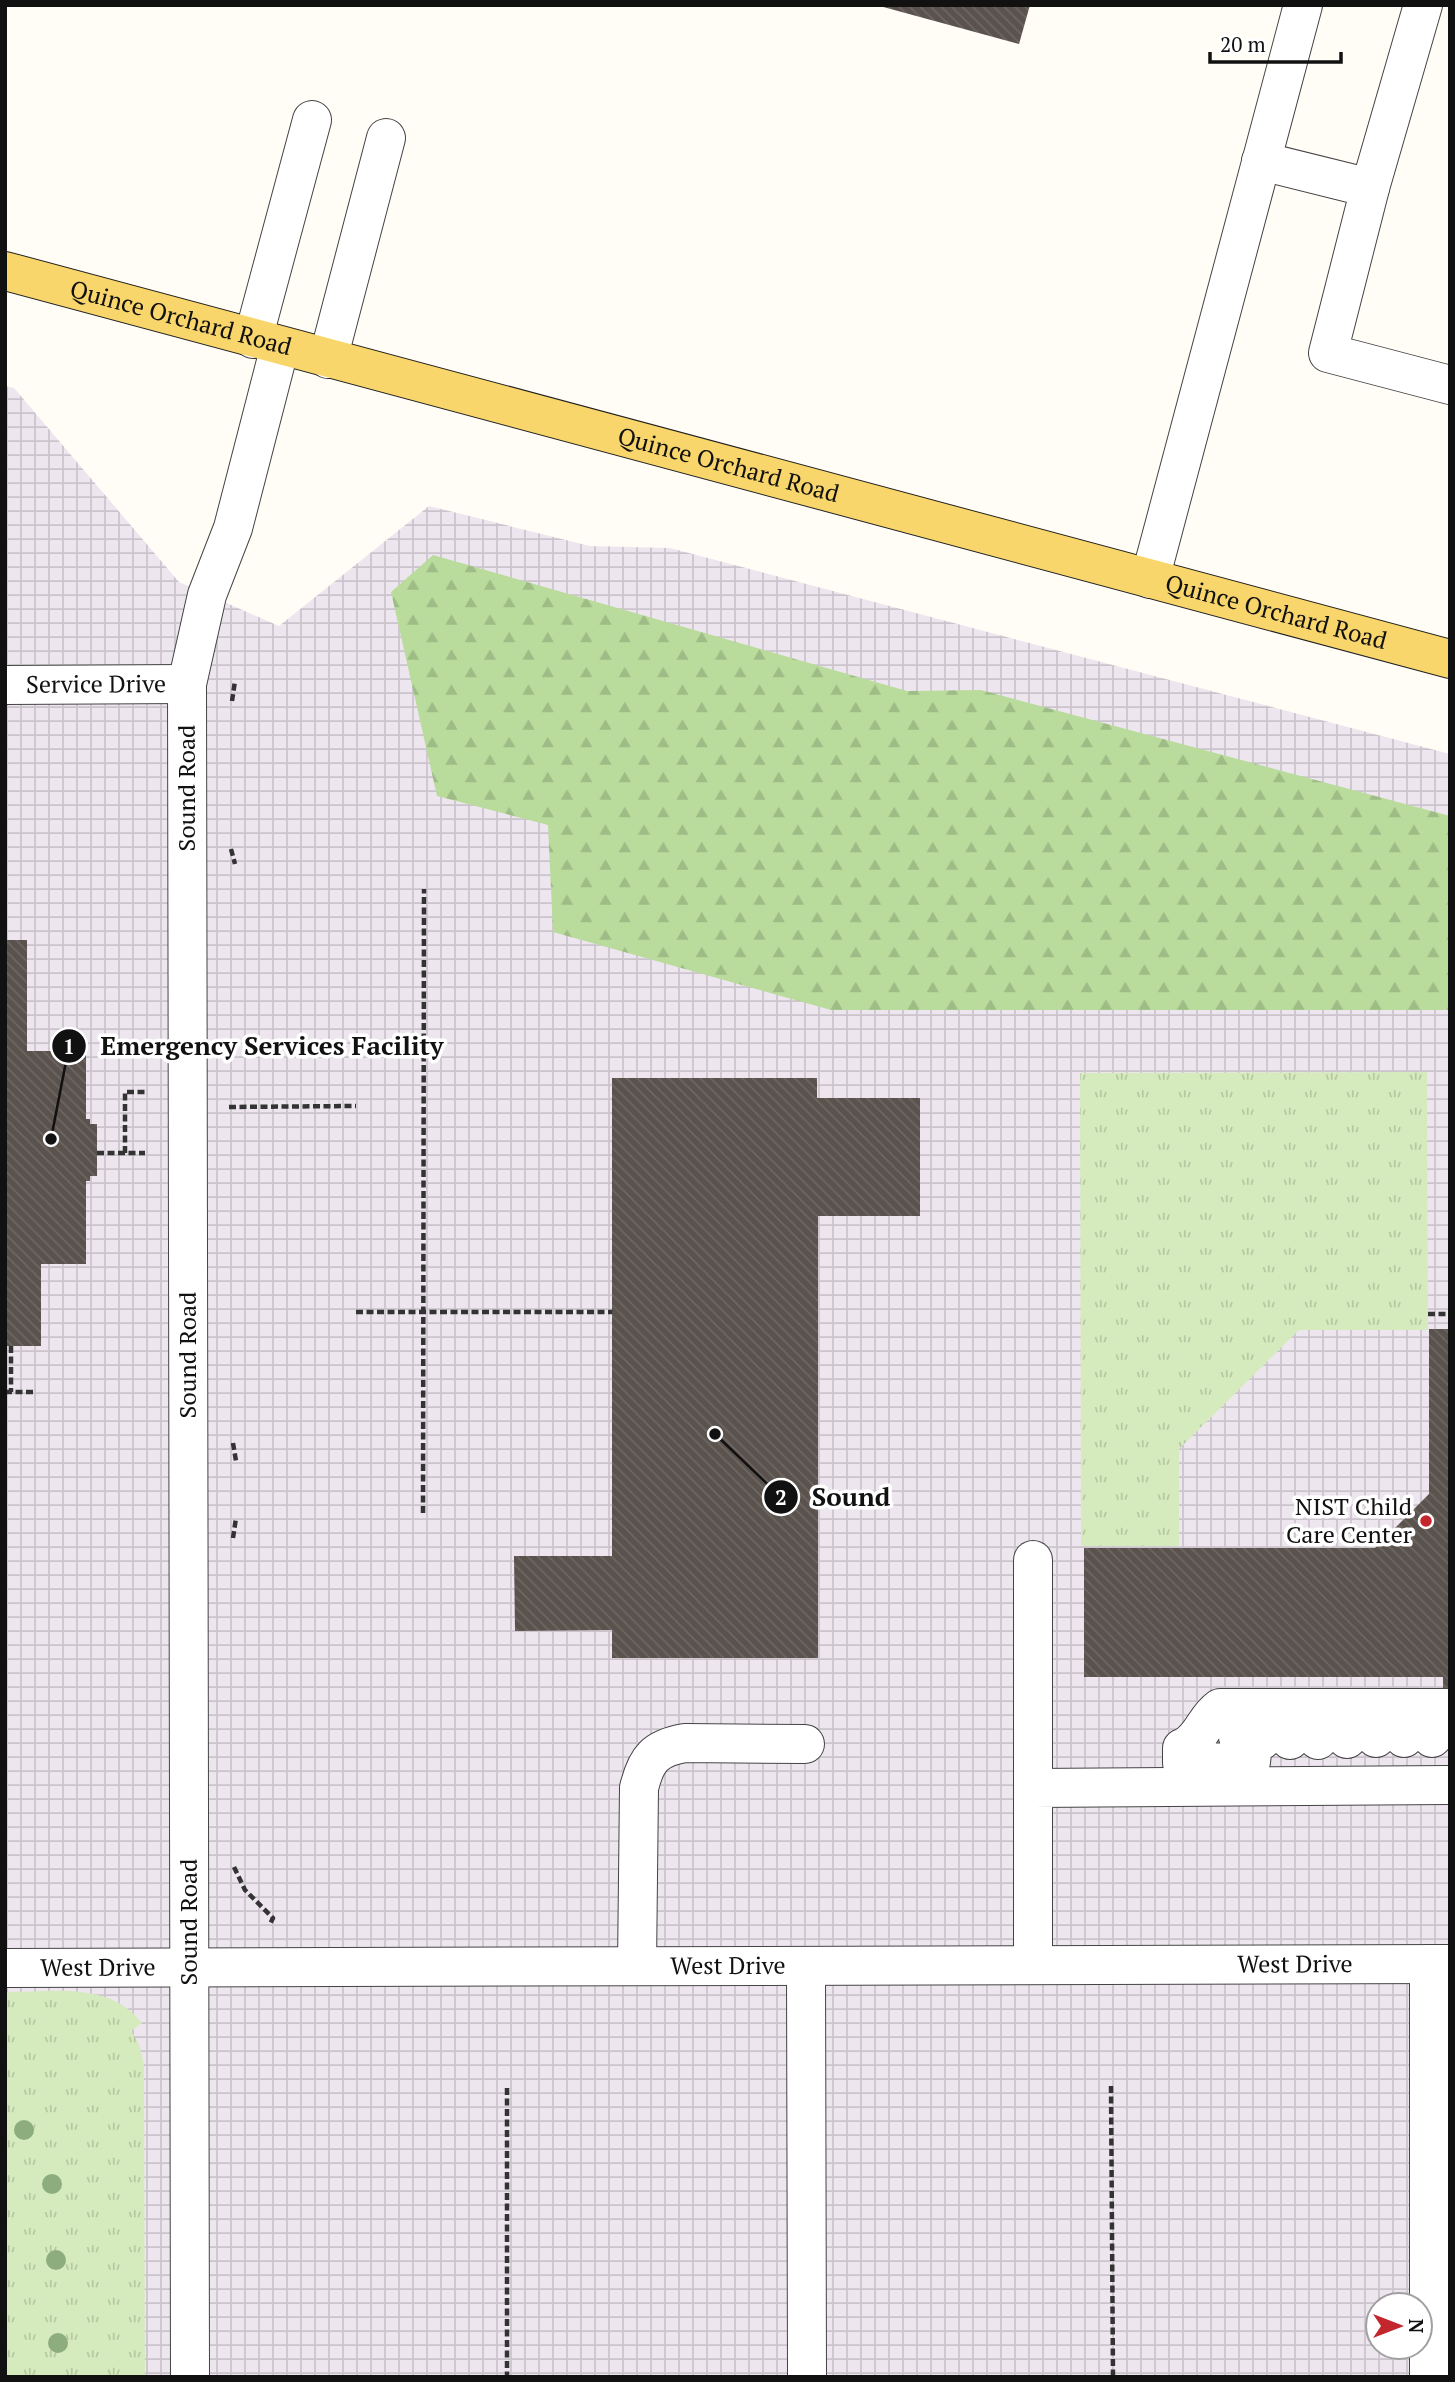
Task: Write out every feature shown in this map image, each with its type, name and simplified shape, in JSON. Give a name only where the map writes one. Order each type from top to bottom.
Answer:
[{"type":"main road","name":"Quince Orchard Road","points":[[5,271],[1450,659]]},
{"type":"street","points":[[1150,579],[1303,5]]},
{"type":"street","points":[[1423,5],[1370,188],[1328,353],[1450,385]]},
{"type":"street","name":"Sound Road","points":[[190,2377],[187,684],[207,595],[233,528],[266,342],[312,120]]},
{"type":"street","points":[[328,359],[386,138]]},
{"type":"street","points":[[1261,161],[1370,188]]},
{"type":"street","name":"Service Drive","points":[[5,685],[187,684]]},
{"type":"street","points":[[1033,1560],[1033,1965]]},
{"type":"street","points":[[1450,1708],[1220,1708],[1214,1712],[1196,1739],[1182,1748],[1182,1763],[1251,1762],[1252,1753],[1238,1737],[1248,1727],[1262,1740],[1276,1726],[1290,1740],[1304,1726],[1318,1740],[1333,1726],[1347,1739],[1362,1724],[1376,1738],[1390,1724],[1404,1738],[1418,1724],[1432,1738],[1447,1723],[1450,1726]]},
{"type":"street","points":[[637,1966],[639,1788],[644,1770],[654,1755],[668,1746],[685,1743],[805,1744]]},
{"type":"street","points":[[1033,1787],[1450,1785]]},
{"type":"street","points":[[1429,2377],[1439,1964]]},
{"type":"street","name":"West Drive","points":[[5,1968],[1439,1964]]},
{"type":"street","points":[[806,1966],[807,2377]]},
{"type":"path","points":[[423,1513],[424,889]]},
{"type":"path","points":[[125,1153],[125,1092],[146,1092],[146,1104]]},
{"type":"path","points":[[228,1107],[356,1106]]},
{"type":"path","points":[[97,1153],[143,1153],[146,1141]]},
{"type":"path","points":[[356,1312],[612,1312]]},
{"type":"path","points":[[1428,1314],[1450,1314]]},
{"type":"path","points":[[11,1346],[8,1392],[35,1392]]},
{"type":"path","points":[[1111,2086],[1113,2377]]},
{"type":"path","points":[[507,2088],[507,2377]]},
{"type":"shaded area","points":[[5,386],[14,388],[179,582],[279,626],[429,506],[590,546],[670,548],[1450,754],[1450,2377],[5,2377]]},
{"type":"green space","points":[[433,555],[907,691],[981,690],[1450,816],[1450,1010],[831,1010],[553,932],[548,825],[437,796],[391,592]]},
{"type":"green space","points":[[1427,1072],[1428,1330],[1299,1330],[1179,1449],[1179,1546],[1081,1546],[1080,1073]]},
{"type":"green space","points":[[61,1991],[97,1995],[114,2000],[142,2023],[131,2031],[139,2044],[144,2065],[145,2377],[5,2377],[5,1992]]},
{"type":"building","points":[[876,5],[1030,5],[1019,44]]},
{"type":"building","points":[[5,940],[27,940],[27,1051],[86,1051],[86,1119],[90,1119],[90,1124],[97,1124],[97,1176],[90,1176],[90,1181],[86,1181],[86,1264],[41,1264],[41,1346],[5,1346]]},
{"type":"building","points":[[612,1078],[817,1078],[817,1098],[920,1098],[920,1216],[818,1216],[818,1658],[612,1658],[612,1630],[515,1631],[514,1556],[612,1556]]},
{"type":"building","name":"NIST Child Care Center","points":[[1429,1329],[1450,1329],[1450,1691],[1443,1691],[1443,1677],[1084,1677],[1084,1548],[1375,1548],[1429,1494]]},
{"type":"place","name":"Emergency Services Facility","points":[[51,1139]]},
{"type":"place","name":"Sound","points":[[715,1434]]},
{"type":"place","name":"NIST Child Care Center","points":[[1426,1521]]}]
